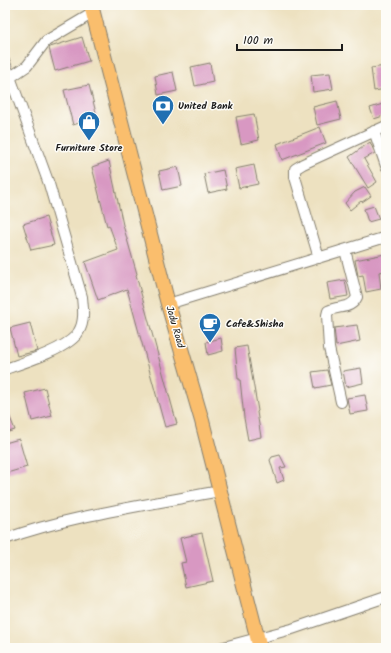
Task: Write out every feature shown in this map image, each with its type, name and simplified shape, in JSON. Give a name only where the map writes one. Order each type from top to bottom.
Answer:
[{"type":"highway","name":"Jadu Road","points":[[92,9],[168,304],[202,421],[258,643]]},
{"type":"street","points":[[8,79],[27,66],[46,41],[92,9]]},
{"type":"street","points":[[5,63],[8,79],[49,184],[82,297],[83,312],[82,324],[79,333],[68,343],[50,352],[5,369]]},
{"type":"street","points":[[319,258],[295,177],[295,170],[303,164],[386,126]]},
{"type":"street","points":[[374,131],[386,166]]},
{"type":"street","points":[[168,304],[386,238]]},
{"type":"street","points":[[341,402],[329,348],[327,315],[328,311],[331,309],[354,303],[357,297],[345,250]]},
{"type":"street","points":[[5,539],[22,533],[70,521],[219,491]]},
{"type":"street","points":[[220,648],[258,643],[292,629],[386,597]]},
{"type":"building","points":[[82,37],[89,61],[55,71],[49,48]]},
{"type":"building","points":[[210,63],[213,82],[195,86],[191,67]]},
{"type":"building","points":[[386,66],[386,89],[374,91],[371,68]]},
{"type":"building","points":[[173,72],[177,91],[158,95],[155,76]]},
{"type":"building","points":[[330,73],[333,89],[313,92],[311,75]]},
{"type":"building","points":[[89,85],[97,117],[73,125],[64,90]]},
{"type":"building","points":[[337,101],[341,119],[317,125],[313,107]]},
{"type":"building","points":[[386,103],[386,115],[374,119],[370,108]]},
{"type":"building","points":[[254,114],[259,140],[241,144],[236,117]]},
{"type":"building","points":[[320,127],[326,143],[282,160],[277,144]]},
{"type":"building","points":[[370,142],[375,153],[364,159],[377,182],[368,188],[349,157]]},
{"type":"building","points":[[109,161],[123,225],[177,424],[165,427],[127,289],[98,300],[85,262],[118,250],[109,225],[107,226],[92,167]]},
{"type":"building","points":[[254,165],[258,184],[239,188],[235,169]]},
{"type":"building","points":[[178,167],[182,186],[163,190],[159,171]]},
{"type":"building","points":[[223,170],[227,189],[208,193],[204,174]]},
{"type":"building","points":[[365,187],[371,196],[362,202],[361,201],[350,210],[345,203],[355,192]]},
{"type":"building","points":[[374,206],[379,219],[368,222],[364,209]]},
{"type":"building","points":[[46,217],[54,245],[31,250],[23,224]]},
{"type":"building","points":[[385,254],[386,271],[379,272],[381,289],[366,292],[363,275],[358,276],[355,260]]},
{"type":"building","points":[[345,280],[348,296],[330,299],[327,283]]},
{"type":"building","points":[[30,323],[37,351],[17,356],[10,328]]},
{"type":"building","points":[[357,325],[360,341],[336,346],[334,328]]},
{"type":"building","points":[[221,338],[223,351],[208,355],[206,342]]},
{"type":"building","points":[[247,346],[261,437],[248,440],[240,379],[238,379],[235,348]]},
{"type":"building","points":[[361,368],[363,383],[346,387],[343,371]]},
{"type":"building","points":[[327,370],[331,385],[315,388],[312,372]]},
{"type":"building","points":[[45,388],[52,416],[32,421],[25,393]]},
{"type":"building","points":[[365,395],[368,411],[350,414],[347,398]]},
{"type":"building","points":[[5,405],[15,430],[5,433]]},
{"type":"building","points":[[19,439],[27,467],[7,473],[5,465],[5,443]]},
{"type":"building","points":[[280,455],[286,467],[280,468],[284,480],[277,483],[270,460],[272,457]]},
{"type":"building","points":[[202,533],[213,581],[186,587],[181,563],[186,562],[180,538]]},
{"type":"place","name":"United Bank","points":[[163,126]]},
{"type":"place","name":"Furniture Store","points":[[89,142]]},
{"type":"place","name":"Cafe&Shisha","points":[[210,344]]}]
